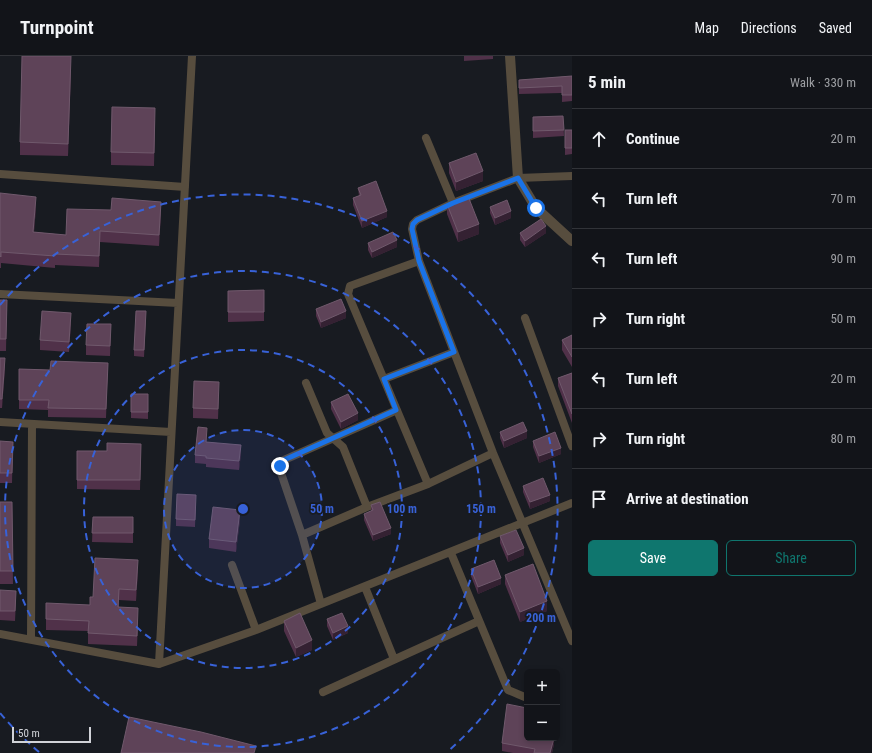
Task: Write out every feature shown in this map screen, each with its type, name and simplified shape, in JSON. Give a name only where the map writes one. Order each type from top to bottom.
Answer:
[{"type":"street","points":[[159,664],[192,56]]},
{"type":"street","points":[[510,56],[518,178],[536,208],[572,241]]},
{"type":"street","points":[[426,138],[453,203]]},
{"type":"street","points":[[0,174],[185,187]]},
{"type":"street","points":[[572,176],[518,178],[453,203],[417,220],[413,224],[412,229],[419,261],[493,453],[570,629],[572,641]]},
{"type":"street","points":[[419,261],[350,286],[348,289],[348,294],[428,484]]},
{"type":"street","points":[[0,294],[178,303]]},
{"type":"street","points":[[525,318],[572,446]]},
{"type":"street","points":[[384,379],[454,352]]},
{"type":"street","points":[[306,383],[330,438],[343,447],[366,507]]},
{"type":"street","points":[[321,604],[302,535],[280,466],[284,460],[330,438],[396,410]]},
{"type":"street","points":[[0,422],[171,432]]},
{"type":"street","points":[[31,639],[32,424]]},
{"type":"street","points":[[302,535],[366,507],[428,484],[493,453]]},
{"type":"street","points":[[0,634],[159,664],[256,630],[572,504]]},
{"type":"street","points":[[451,553],[508,690],[524,697]]},
{"type":"street","points":[[232,564],[256,630]]},
{"type":"street","points":[[364,587],[394,660]]},
{"type":"street","points":[[323,692],[479,621]]},
{"type":"building","points":[[22,56],[71,56],[68,144],[20,142]]},
{"type":"building","points":[[572,76],[572,95],[562,95],[562,86],[519,88],[519,80]]},
{"type":"building","points":[[112,107],[155,108],[154,153],[111,152]]},
{"type":"building","points":[[563,116],[564,130],[533,131],[533,117]]},
{"type":"building","points":[[565,130],[572,130],[572,148],[565,148]]},
{"type":"building","points":[[476,153],[483,171],[456,182],[449,163]]},
{"type":"building","points":[[376,181],[387,211],[362,221],[353,198],[361,195],[358,188]]},
{"type":"building","points":[[0,193],[36,197],[33,232],[66,235],[67,209],[111,210],[112,198],[161,202],[159,235],[100,231],[99,256],[55,254],[55,256],[1,252],[1,257]]},
{"type":"building","points":[[468,196],[479,224],[458,232],[447,204]]},
{"type":"building","points":[[507,200],[511,211],[495,218],[490,207]]},
{"type":"building","points":[[541,219],[546,226],[525,241],[520,233]]},
{"type":"building","points":[[393,232],[397,240],[372,252],[368,243]]},
{"type":"building","points":[[264,290],[264,312],[228,312],[228,291]]},
{"type":"building","points":[[341,299],[346,311],[321,322],[316,309]]},
{"type":"building","points":[[0,300],[7,300],[6,339],[0,339]]},
{"type":"building","points":[[42,311],[71,313],[69,342],[40,340]]},
{"type":"building","points":[[136,311],[146,311],[144,350],[134,350]]},
{"type":"building","points":[[87,324],[111,324],[110,346],[86,345]]},
{"type":"building","points":[[572,335],[572,357],[562,340]]},
{"type":"building","points":[[0,358],[5,358],[2,399],[0,399]]},
{"type":"building","points":[[51,361],[108,363],[106,409],[48,408],[49,400],[19,400],[19,369],[50,370]]},
{"type":"building","points":[[572,373],[572,414],[558,378]]},
{"type":"building","points":[[194,381],[219,382],[218,409],[193,408]]},
{"type":"building","points":[[131,394],[148,394],[148,412],[131,412]]},
{"type":"building","points":[[348,394],[358,413],[341,422],[331,402]]},
{"type":"building","points":[[523,422],[527,431],[504,441],[500,432]]},
{"type":"building","points":[[198,427],[207,428],[206,442],[241,445],[239,461],[206,458],[206,456],[195,455]]},
{"type":"building","points":[[555,432],[561,448],[539,456],[533,441]]},
{"type":"building","points":[[0,441],[13,442],[12,473],[0,473]]},
{"type":"building","points":[[107,443],[141,444],[140,480],[77,480],[77,451],[107,451]]},
{"type":"building","points":[[543,478],[550,495],[530,502],[523,486]]},
{"type":"building","points":[[177,494],[196,495],[195,520],[176,519]]},
{"type":"building","points":[[0,502],[12,502],[13,571],[0,571]]},
{"type":"building","points":[[380,502],[391,528],[373,535],[364,514],[373,510],[371,505]]},
{"type":"building","points":[[213,507],[240,510],[236,542],[209,539]]},
{"type":"building","points":[[93,517],[133,517],[133,533],[92,533]]},
{"type":"building","points":[[516,530],[524,548],[508,555],[500,536]]},
{"type":"building","points":[[95,558],[138,560],[136,590],[119,589],[118,607],[138,608],[137,636],[88,633],[89,621],[46,619],[46,603],[90,605],[90,597],[93,597]]},
{"type":"building","points":[[494,560],[501,578],[478,587],[471,569]]},
{"type":"building","points":[[533,564],[547,601],[520,612],[505,575]]},
{"type":"building","points":[[0,590],[16,591],[15,611],[0,611]]},
{"type":"building","points":[[300,613],[312,640],[296,648],[284,621]]},
{"type":"building","points":[[342,613],[348,626],[333,633],[327,619]]},
{"type":"building","points":[[507,704],[524,707],[524,741],[553,741],[550,753],[534,753],[535,749],[502,743]]},
{"type":"building","points":[[129,717],[201,732],[256,746],[254,753],[121,753]]},
{"type":"route","points":[[280,466],[284,460],[330,438],[396,410],[384,379],[454,352],[419,261],[412,229],[413,224],[417,220],[453,203],[518,178],[536,208]]}]
